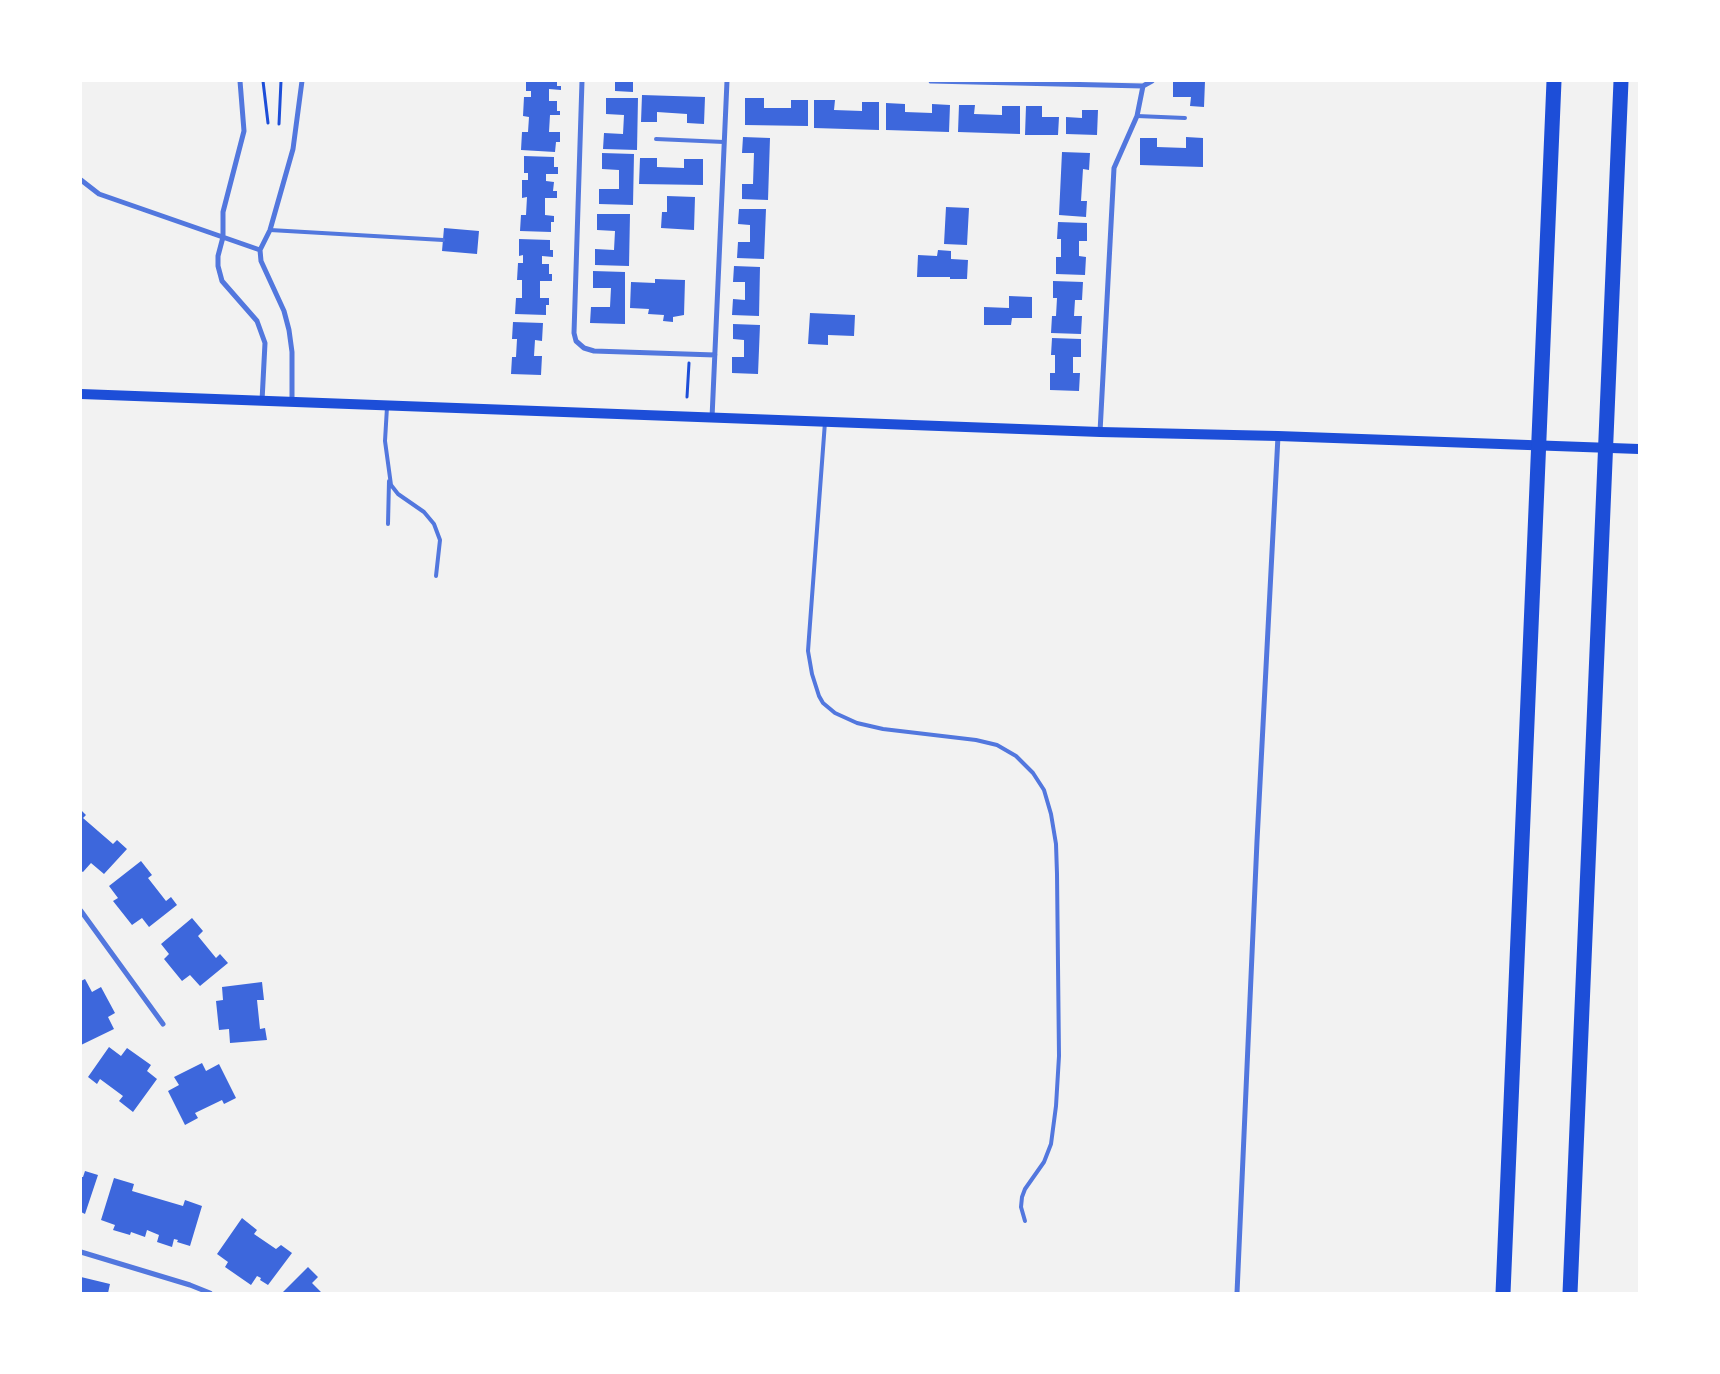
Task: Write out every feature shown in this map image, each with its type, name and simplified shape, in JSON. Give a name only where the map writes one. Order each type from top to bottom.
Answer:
[{"type":"highway","points":[[1503,1293],[1554,81]]},
{"type":"highway","points":[[1570,1293],[1621,81]]},
{"type":"main road","points":[[81,394],[1100,432],[1278,436],[1639,449]]},
{"type":"street","points":[[240,81],[244,132],[223,212],[223,237],[218,256],[219,274],[222,281],[257,321],[265,343],[262,401]]},
{"type":"street","points":[[292,402],[292,352],[289,330],[284,311],[261,261],[260,250],[270,230],[293,149],[302,81]]},
{"type":"street","points":[[582,81],[574,333],[576,341],[584,348],[594,351],[715,355]]},
{"type":"street","points":[[712,418],[727,81]]},
{"type":"street","points":[[931,81],[1143,86],[1152,81]]},
{"type":"street","points":[[1100,432],[1114,168],[1138,116],[1143,86]]},
{"type":"street","points":[[81,180],[98,194],[260,250]]},
{"type":"street","points":[[1237,1293],[1258,822],[1278,436]]},
{"type":"street","points":[[81,911],[163,1024]]},
{"type":"street","points":[[81,1252],[190,1285],[210,1293]]},
{"type":"lane","points":[[1138,116],[1185,118]]},
{"type":"lane","points":[[656,139],[724,142]]},
{"type":"lane","points":[[270,230],[443,240]]},
{"type":"lane","points":[[388,405],[385,440],[389,477],[388,524]]},
{"type":"lane","points":[[825,422],[808,651],[812,674],[823,703],[835,713],[857,723],[883,729],[976,740],[1002,747],[1016,756],[1033,773],[1044,790],[1051,814],[1058,874],[1059,1056],[1051,1144],[1044,1162],[1025,1189],[1022,1197],[1021,1208],[1025,1221]]},
{"type":"lane","points":[[389,477],[391,485],[398,494],[424,512],[434,524],[440,540],[436,576]]},
{"type":"path","points":[[263,81],[268,123]]},
{"type":"path","points":[[279,124],[281,81]]},
{"type":"path","points":[[687,397],[689,362]]},
{"type":"building","points":[[526,81],[557,81],[557,86],[561,86],[561,90],[549,89],[549,101],[557,101],[557,111],[560,111],[560,115],[550,115],[549,132],[560,132],[560,142],[556,142],[555,152],[521,150],[522,132],[528,132],[529,117],[523,116],[524,97],[531,97],[531,91],[526,91]]},
{"type":"building","points":[[615,81],[633,81],[633,92],[615,91]]},
{"type":"building","points":[[1173,81],[1205,81],[1204,107],[1190,106],[1191,97],[1173,97]]},
{"type":"building","points":[[642,95],[705,97],[704,124],[687,123],[687,114],[657,112],[657,122],[641,122]]},
{"type":"building","points":[[606,98],[638,98],[637,150],[603,149],[604,133],[623,134],[624,115],[606,114]]},
{"type":"building","points":[[745,98],[764,98],[764,108],[791,108],[791,100],[808,100],[808,126],[745,125]]},
{"type":"building","points":[[814,100],[835,100],[834,110],[862,111],[862,102],[879,102],[879,130],[814,128]]},
{"type":"building","points":[[886,103],[905,104],[905,112],[932,113],[932,104],[950,105],[949,132],[886,130]]},
{"type":"building","points":[[959,105],[975,105],[974,114],[1002,115],[1002,106],[1020,106],[1020,134],[958,132]]},
{"type":"building","points":[[1026,106],[1042,106],[1042,117],[1059,117],[1058,135],[1025,135]]},
{"type":"building","points":[[1082,110],[1098,110],[1097,135],[1066,134],[1066,117],[1082,118]]},
{"type":"building","points":[[743,137],[770,138],[768,200],[742,199],[742,184],[753,184],[754,153],[742,153]]},
{"type":"building","points":[[1186,137],[1203,138],[1203,167],[1140,165],[1140,138],[1157,138],[1157,147],[1186,148]]},
{"type":"building","points":[[1062,152],[1090,153],[1089,170],[1083,169],[1081,201],[1087,201],[1086,217],[1059,215]]},
{"type":"building","points":[[602,153],[634,154],[633,205],[599,204],[599,189],[619,189],[619,170],[602,169]]},
{"type":"building","points":[[524,156],[554,157],[554,167],[558,167],[558,174],[546,174],[546,181],[554,182],[553,191],[557,191],[557,198],[545,198],[545,215],[554,216],[554,222],[551,222],[551,232],[520,231],[521,215],[526,215],[527,197],[522,198],[522,180],[528,180],[528,173],[524,173]]},
{"type":"building","points":[[640,158],[657,158],[657,167],[684,168],[684,159],[703,159],[703,185],[639,184]]},
{"type":"building","points":[[667,196],[695,197],[694,230],[661,228],[662,212],[667,212]]},
{"type":"building","points":[[946,207],[969,208],[967,245],[944,244]]},
{"type":"building","points":[[739,209],[766,209],[764,259],[737,258],[738,242],[750,242],[750,225],[738,224]]},
{"type":"building","points":[[597,214],[630,214],[629,266],[595,265],[595,249],[614,250],[615,231],[597,230]]},
{"type":"building","points":[[1058,222],[1087,223],[1087,241],[1079,241],[1079,256],[1086,257],[1085,275],[1056,274],[1056,257],[1061,257],[1061,239],[1057,239]]},
{"type":"building","points":[[444,228],[479,231],[477,254],[442,251]]},
{"type":"building","points":[[519,239],[550,240],[550,250],[553,250],[553,257],[542,256],[542,264],[549,264],[549,274],[552,274],[552,281],[540,281],[540,298],[549,298],[549,305],[546,305],[546,315],[515,314],[516,298],[522,298],[522,280],[517,280],[518,263],[523,263],[523,255],[519,256]]},
{"type":"building","points":[[938,250],[951,251],[951,259],[968,260],[967,279],[917,277],[918,255],[937,256]]},
{"type":"building","points":[[734,266],[760,267],[759,316],[732,315],[733,299],[745,300],[745,282],[733,282]]},
{"type":"building","points":[[593,271],[625,272],[625,324],[590,323],[591,307],[610,307],[611,288],[593,288]]},
{"type":"building","points":[[655,279],[685,280],[684,315],[673,317],[673,322],[663,321],[664,315],[648,314],[649,309],[630,308],[631,282],[655,283]]},
{"type":"building","points":[[1053,281],[1083,282],[1082,300],[1075,300],[1074,316],[1082,316],[1081,334],[1051,333],[1052,316],[1056,316],[1057,298],[1053,298]]},
{"type":"building","points":[[1009,296],[1032,297],[1032,318],[1012,318],[1011,325],[984,325],[984,307],[1009,308]]},
{"type":"building","points":[[810,313],[855,315],[854,336],[828,335],[828,345],[808,344]]},
{"type":"building","points":[[513,322],[543,323],[542,341],[535,340],[534,356],[542,356],[541,375],[511,374],[512,357],[516,357],[517,339],[512,339]]},
{"type":"building","points":[[733,324],[760,325],[758,374],[732,373],[732,357],[744,357],[744,340],[733,339]]},
{"type":"building","points":[[1052,338],[1081,339],[1081,357],[1073,357],[1073,373],[1080,373],[1079,391],[1050,390],[1050,373],[1055,373],[1055,355],[1051,355]]},
{"type":"building","points":[[81,810],[86,815],[83,818],[113,844],[117,840],[127,849],[104,874],[91,863],[83,872],[81,871]]},
{"type":"building","points":[[141,861],[152,875],[148,878],[166,901],[171,897],[177,905],[149,927],[142,918],[132,925],[113,901],[118,898],[109,886]]},
{"type":"building","points":[[192,918],[203,931],[198,936],[216,958],[220,954],[228,963],[200,986],[190,975],[182,981],[164,959],[169,954],[161,944]]},
{"type":"building","points":[[85,979],[92,992],[101,987],[115,1013],[108,1017],[114,1029],[81,1045],[81,981]]},
{"type":"building","points":[[262,982],[264,1000],[257,1000],[260,1029],[265,1028],[267,1040],[230,1043],[229,1029],[219,1030],[216,1001],[223,1000],[222,987]]},
{"type":"building","points":[[109,1047],[121,1056],[127,1048],[151,1065],[147,1071],[157,1079],[133,1112],[119,1101],[123,1096],[100,1079],[97,1084],[88,1077]]},
{"type":"building","points":[[202,1063],[206,1071],[219,1064],[236,1098],[224,1104],[222,1100],[195,1113],[198,1118],[185,1125],[168,1091],[179,1085],[174,1077]]},
{"type":"building","points":[[85,1171],[98,1175],[85,1214],[81,1212],[81,1177],[83,1177]]},
{"type":"building","points":[[114,1178],[134,1184],[132,1191],[183,1206],[185,1200],[202,1206],[190,1246],[177,1242],[178,1240],[174,1239],[172,1247],[157,1242],[159,1235],[147,1230],[145,1237],[131,1232],[130,1235],[113,1230],[115,1225],[101,1220]]},
{"type":"building","points":[[242,1218],[257,1230],[254,1234],[276,1249],[281,1245],[292,1253],[268,1285],[257,1276],[251,1285],[225,1267],[228,1262],[217,1254]]},
{"type":"building","points":[[308,1267],[318,1277],[312,1283],[322,1293],[282,1293]]},
{"type":"building","points":[[81,1277],[110,1284],[108,1293],[81,1293]]}]
